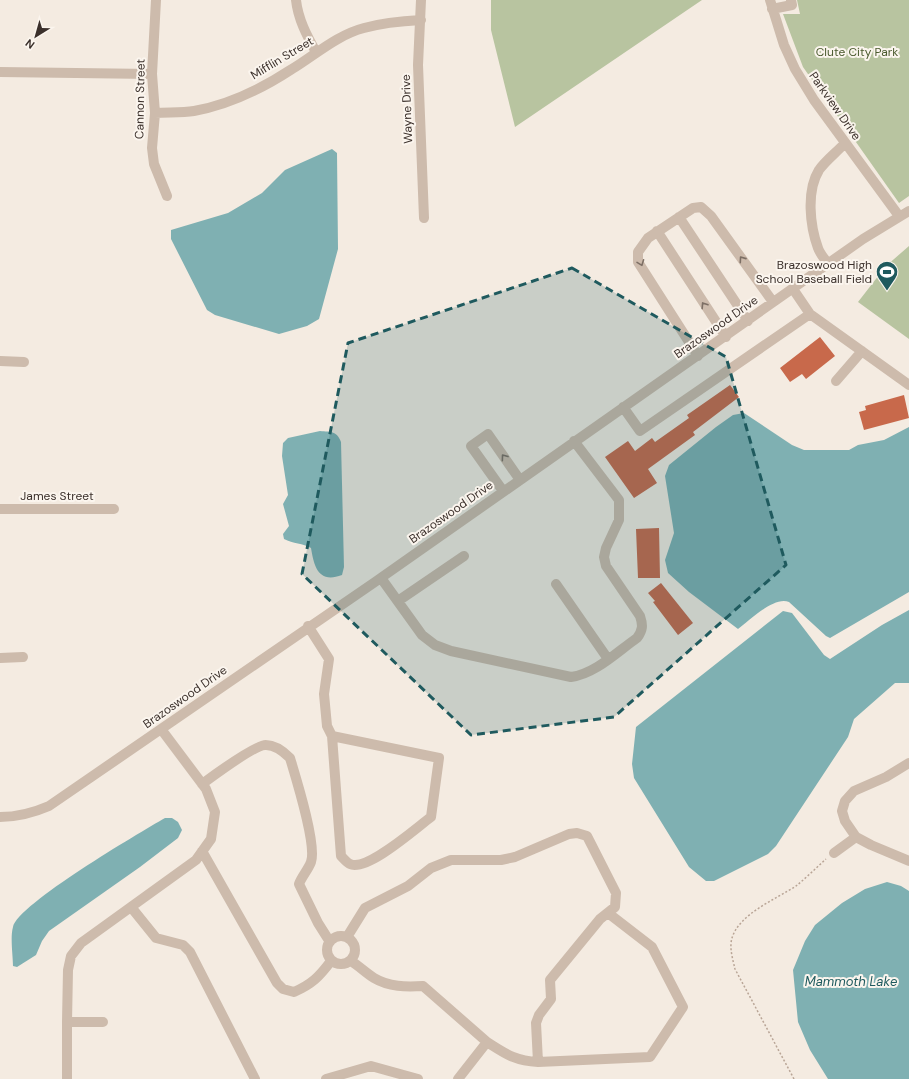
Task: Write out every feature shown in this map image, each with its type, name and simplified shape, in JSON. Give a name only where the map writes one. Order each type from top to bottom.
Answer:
[{"type":"street","name":"Cannon Street","points":[[156,0],[152,74],[154,112],[152,148],[154,164],[167,196]]},
{"type":"street","points":[[296,0],[297,11],[304,31],[316,52]]},
{"type":"street","name":"Wayne Drive","points":[[421,0],[418,65],[424,218]]},
{"type":"street","points":[[771,5],[792,5],[791,0]]},
{"type":"street","name":"Parkview Drive","points":[[771,5],[784,45],[795,69],[845,143],[899,216]]},
{"type":"street","name":"Mifflin Street","points":[[154,112],[194,111],[235,99],[273,80],[316,52],[363,28],[421,20]]},
{"type":"street","points":[[0,72],[152,74]]},
{"type":"street","points":[[828,264],[819,250],[814,236],[811,210],[812,193],[814,181],[820,170],[845,143]]},
{"type":"street","points":[[698,356],[638,262],[638,252],[648,238],[657,231],[692,208],[701,207],[711,216],[773,302]]},
{"type":"street","name":"Brazoswood Drive","points":[[0,817],[11,817],[34,812],[49,806],[162,729],[308,626],[381,578],[574,441],[726,337],[773,302],[899,216],[909,211]]},
{"type":"street","points":[[678,217],[748,321]]},
{"type":"street","points":[[657,231],[726,337]]},
{"type":"street","points":[[793,289],[810,314],[909,385]]},
{"type":"street","points":[[623,407],[640,431],[810,314]]},
{"type":"street","points":[[836,381],[862,351]]},
{"type":"street","points":[[0,361],[24,362]]},
{"type":"street","points":[[503,492],[471,446],[488,434],[520,480]]},
{"type":"street","points":[[381,578],[422,635],[435,645],[451,651],[571,677],[580,676],[608,659],[637,638],[641,632],[643,624],[640,616],[606,566],[604,557],[606,548],[619,520],[619,500],[574,441]]},
{"type":"street","name":"James Street","points":[[0,508],[114,509]]},
{"type":"street","points":[[398,601],[464,556]]},
{"type":"street","points":[[556,584],[608,659]]},
{"type":"street","points":[[308,626],[328,659],[324,694],[327,726],[332,736],[341,856],[350,864],[362,865],[373,860],[431,817],[439,758],[332,736]]},
{"type":"street","points":[[0,658],[23,657]]},
{"type":"street","points":[[67,1079],[67,989],[71,956],[81,943],[196,860],[210,839],[215,812],[202,784],[162,729]]},
{"type":"street","points":[[202,784],[260,746],[266,745],[282,750],[290,758],[311,838],[312,862],[302,876],[299,884],[318,923],[330,942]]},
{"type":"street","points":[[909,763],[854,791],[845,802],[842,811],[845,822],[856,836],[871,845],[909,861]]},
{"type":"street","points":[[346,937],[365,908],[408,886],[431,868],[451,860],[501,860],[515,858],[569,834],[577,833],[587,836],[616,893],[615,907],[600,919],[550,980],[551,999],[539,1015],[536,1023],[538,1062]]},
{"type":"street","points":[[834,853],[856,836]]},
{"type":"street","points":[[202,851],[277,983],[283,989],[294,992],[305,987],[318,979],[331,961]]},
{"type":"street","points":[[132,907],[156,938],[183,945],[190,952],[255,1079]]},
{"type":"street","points":[[350,961],[374,978],[390,985],[408,987],[423,986],[487,1042],[508,1056],[522,1061],[538,1062],[650,1057],[683,1006],[652,948],[608,913]]},
{"type":"street","points":[[337,936],[346,937],[354,943],[355,953],[350,961],[343,964],[331,961],[327,950],[330,942],[337,936]]},
{"type":"street","points":[[66,1022],[103,1022]]},
{"type":"street","points":[[458,1079],[487,1042]]},
{"type":"street","points":[[326,1079],[371,1066],[418,1079]]},
{"type":"path","points":[[794,1079],[735,969],[731,955],[732,939],[739,926],[750,914],[797,885],[834,853]]},
{"type":"highlighted area","points":[[572,268],[726,357],[786,565],[614,717],[471,735],[302,574],[348,343]]},
{"type":"green space","points":[[491,0],[702,0],[515,127],[491,30]]},
{"type":"green space","name":"Clute City Park","points":[[797,0],[909,0],[909,196],[899,203],[803,67],[783,14],[800,14]]},
{"type":"green space","name":"Brazoswood High School Baseball Field","points":[[909,246],[909,339],[858,302],[886,266]]},
{"type":"water","points":[[332,149],[337,153],[338,249],[319,319],[307,326],[279,334],[215,315],[207,310],[171,239],[171,230],[228,213],[262,193],[285,170]]},
{"type":"water","points":[[744,413],[792,445],[804,450],[849,450],[858,445],[884,440],[909,427],[909,592],[830,638],[789,602],[783,601],[776,602],[762,610],[738,629],[689,592],[668,573],[665,560],[674,533],[665,476],[669,465],[733,415]]},
{"type":"water","points":[[320,431],[335,434],[341,442],[344,567],[342,575],[334,577],[327,577],[319,572],[314,561],[311,548],[284,539],[283,534],[289,526],[283,504],[288,495],[282,456],[283,443],[288,438]]},
{"type":"water","points":[[909,610],[909,683],[895,683],[854,719],[848,737],[776,846],[768,854],[714,881],[706,881],[689,867],[634,778],[632,764],[636,727],[783,611],[792,613],[824,655],[830,659],[882,625]]},
{"type":"water","points":[[165,818],[172,818],[178,822],[182,830],[178,838],[140,867],[49,931],[42,941],[36,955],[17,967],[13,966],[12,931],[20,916],[56,886]]},
{"type":"water","name":"Mammoth Lake","points":[[887,882],[901,886],[909,891],[909,1079],[828,1079],[810,1050],[798,1022],[793,970],[805,941],[815,925],[842,903],[865,889]]},
{"type":"building","points":[[820,337],[835,356],[806,379],[802,374],[790,382],[780,368]]},
{"type":"building","points":[[730,385],[739,397],[693,432],[695,435],[648,469],[657,483],[634,498],[605,457],[628,441],[635,451],[652,438],[655,442],[689,418],[687,415]]},
{"type":"building","points":[[904,395],[909,418],[864,430],[859,412],[866,410],[865,406]]},
{"type":"building","points":[[659,528],[660,578],[638,578],[636,529]]},
{"type":"building","points":[[661,583],[693,623],[678,635],[648,593]]},
{"type":"place","name":"Brazoswood High School Baseball Field","points":[[887,292]]}]
